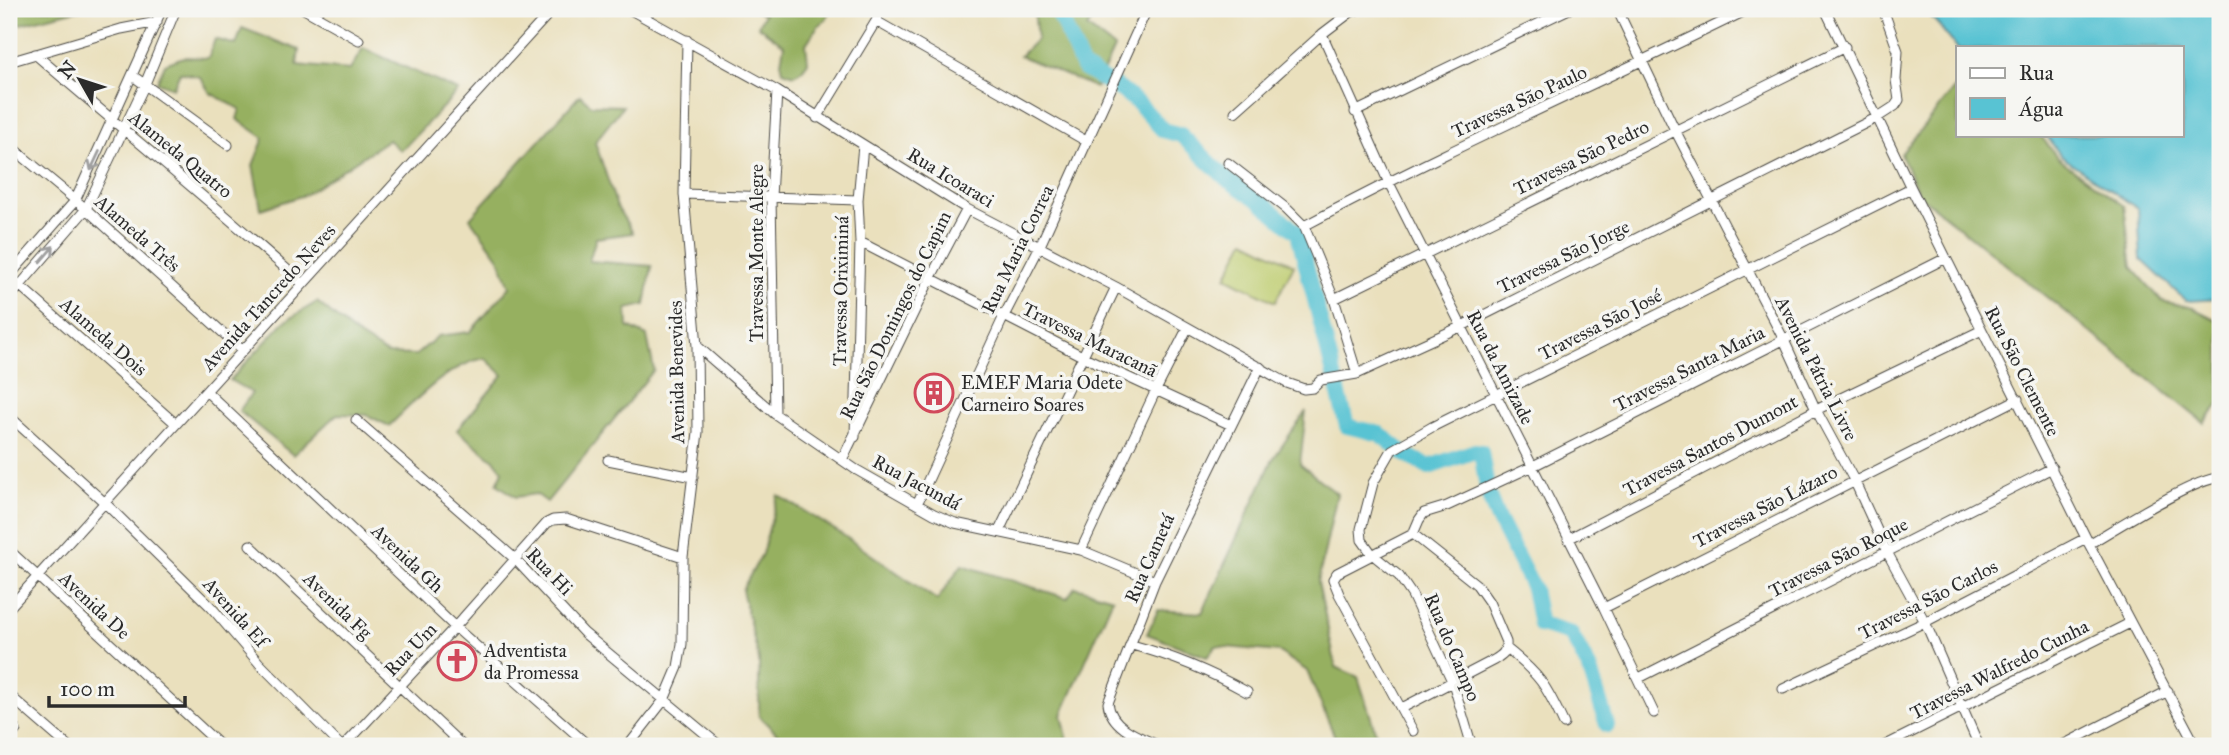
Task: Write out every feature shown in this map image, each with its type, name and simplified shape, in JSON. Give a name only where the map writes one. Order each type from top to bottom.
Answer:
[{"type":"street","points":[[9,276],[75,201],[162,9]]},
{"type":"street","points":[[9,298],[86,209],[145,84],[176,9]]},
{"type":"street","points":[[304,9],[359,40]]},
{"type":"street","name":"Avenida Tancredo Neves","points":[[9,608],[553,9]]},
{"type":"street","name":"Rua Icoaraci","points":[[629,9],[777,92],[967,209],[1260,367]]},
{"type":"street","points":[[817,118],[881,9]]},
{"type":"street","name":"Rua Maria Correa","points":[[917,504],[1004,316],[1039,248],[1147,9]]},
{"type":"street","points":[[1235,112],[1322,34],[1359,9]]},
{"type":"street","points":[[1355,112],[1569,9]]},
{"type":"street","name":"Avenida Pátria Livre","points":[[1617,9],[1675,130],[1854,480],[1887,552],[1925,622],[1979,746]]},
{"type":"street","name":"Travessa São Paulo","points":[[1304,226],[1388,181],[1749,9]]},
{"type":"street","name":"Rua São Clemente","points":[[1825,9],[1911,188],[2088,541],[2196,746]]},
{"type":"street","points":[[1878,117],[1895,106],[1899,100],[1898,51],[1883,9]]},
{"type":"street","points":[[876,21],[1086,141]]},
{"type":"street","points":[[9,62],[121,29],[157,22]]},
{"type":"street","name":"Rua da Amizade","points":[[1322,34],[1388,181],[1604,608],[1654,713]]},
{"type":"street","name":"Avenida Benevides","points":[[628,746],[664,700],[678,667],[682,644],[683,557],[698,432],[697,345],[684,194],[687,40]]},
{"type":"street","points":[[146,47],[158,53]]},
{"type":"street","name":"Travessa São Pedro","points":[[1334,299],[1845,47]]},
{"type":"street","name":"Alameda Quatro","points":[[34,54],[123,131],[224,212],[303,284]]},
{"type":"street","points":[[133,76],[228,145]]},
{"type":"street","name":"Travessa Monte Alegre","points":[[775,414],[771,197],[777,92]]},
{"type":"street","name":"Travessa São Jorge","points":[[1260,367],[1287,383],[1304,389],[1313,388],[1321,380],[1357,373],[1460,327],[1878,117]]},
{"type":"street","name":"Alameda Três","points":[[9,145],[86,209],[242,349]]},
{"type":"street","name":"Travessa Oriximiná","points":[[855,438],[860,242],[858,200],[863,145]]},
{"type":"street","points":[[1228,163],[1287,209],[1304,226],[1334,299],[1357,373]]},
{"type":"street","name":"Travessa São José","points":[[1362,540],[1361,529],[1373,483],[1392,450],[1400,443],[1911,188]]},
{"type":"street","points":[[684,194],[858,200]]},
{"type":"street","name":"Rua São Domingos do Capim","points":[[842,460],[967,209]]},
{"type":"street","name":"Travessa Maracanã","points":[[860,242],[1082,356],[1231,425]]},
{"type":"street","name":"Travessa Santa Maria","points":[[1413,534],[1424,513],[1447,506],[1531,467],[1946,258]]},
{"type":"street","name":"Alameda Dois","points":[[9,276],[175,423]]},
{"type":"street","points":[[999,531],[1116,287]]},
{"type":"street","points":[[1081,550],[1187,329]]},
{"type":"street","name":"Travessa Santos Dumont","points":[[1568,539],[1816,410],[1982,330]]},
{"type":"street","name":"Rua Jacundá","points":[[697,345],[741,387],[775,414],[842,460],[917,504],[955,523],[1081,550],[1155,581]]},
{"type":"street","name":"Rua Cametá","points":[[1160,746],[1120,726],[1109,711],[1108,703],[1155,581],[1260,367]]},
{"type":"street","name":"Avenida Gh","points":[[206,391],[455,627],[589,746]]},
{"type":"street","name":"Travessa São Lázaro","points":[[1604,608],[2018,399]]},
{"type":"street","name":"Avenida Ef","points":[[9,416],[104,502],[211,607],[259,663],[343,746]]},
{"type":"street","name":"Rua Hi","points":[[356,420],[514,558],[584,633],[720,746]]},
{"type":"street","points":[[608,460],[693,477]]},
{"type":"street","name":"Travessa São Roque","points":[[1639,678],[2052,468]]},
{"type":"street","name":"Travessa São Carlos","points":[[1783,689],[1925,622],[2182,491],[2214,477],[2220,478]]},
{"type":"street","name":"Rua Um","points":[[343,746],[455,627],[547,523],[559,519],[608,531],[683,557]]},
{"type":"street","points":[[1413,731],[1339,594],[1334,579],[1337,573],[1413,534],[1477,585],[1489,602],[1506,648],[1538,675],[1564,724]]},
{"type":"street","name":"Rua do Campo","points":[[1362,540],[1371,554],[1399,576],[1412,595],[1453,683],[1471,743]]},
{"type":"street","name":"Avenida Fg","points":[[250,545],[463,746]]},
{"type":"street","name":"Avenida De","points":[[9,550],[221,746]]},
{"type":"street","name":"Travessa Walfredo Cunha","points":[[1884,746],[2130,623]]},
{"type":"street","points":[[1132,645],[1167,654],[1247,691]]},
{"type":"street","points":[[1402,708],[1494,660],[1502,655],[1506,648]]},
{"type":"street","points":[[2061,746],[2168,691]]},
{"type":"street","points":[[9,695],[68,746]]},
{"type":"street","points":[[9,738],[16,730]]},
{"type":"street","points":[[1752,746],[1814,746]]},
{"type":"green space","points":[[9,9],[81,9],[9,27]]},
{"type":"green space","points":[[753,9],[830,9],[826,20],[818,26],[806,44],[808,62],[802,70],[794,75],[783,71],[781,62],[784,45],[758,26],[764,14]]},
{"type":"green space","points":[[1034,9],[1102,9],[1087,27],[1114,48],[1096,88],[1020,56],[1037,39]]},
{"type":"green space","points":[[242,28],[299,50],[297,65],[350,70],[363,48],[458,91],[401,151],[388,140],[304,195],[261,209],[253,165],[264,138],[237,119],[240,109],[210,93],[200,77],[180,72],[173,88],[157,82],[165,64],[183,57],[208,58],[215,39],[236,45]]},
{"type":"green space","points":[[1956,86],[1956,136],[2041,136],[2058,158],[2124,206],[2132,267],[2162,301],[2193,308],[2217,320],[2220,318],[2220,404],[2204,423],[1919,195],[1901,154]]},
{"type":"green space","points":[[580,95],[591,105],[623,106],[595,142],[617,207],[633,233],[596,238],[589,261],[652,266],[645,305],[627,309],[628,327],[647,336],[654,370],[547,502],[536,494],[516,497],[497,484],[503,471],[495,461],[457,430],[503,375],[485,358],[445,376],[389,426],[367,415],[337,414],[293,455],[239,411],[252,393],[230,380],[284,322],[317,302],[356,334],[387,354],[416,355],[438,336],[470,332],[510,287],[499,258],[470,218]]},
{"type":"green space","points":[[1245,240],[1294,265],[1275,302],[1226,277]]},
{"type":"green space","points":[[1306,411],[1300,464],[1337,494],[1318,582],[1336,667],[1358,677],[1380,746],[1316,746],[1335,737],[1307,671],[1279,652],[1216,646],[1207,657],[1147,634],[1158,610],[1202,613],[1273,459]]},
{"type":"green space","points":[[778,495],[840,533],[937,600],[962,565],[1067,598],[1075,587],[1113,598],[1062,715],[1069,746],[789,746],[759,716],[759,660],[742,590],[762,554]]},
{"type":"water","points":[[1925,9],[2220,9],[2220,299],[2186,301],[2141,259],[2138,209],[2061,156],[2047,136],[2184,136],[2184,46],[1956,47]]},
{"type":"waterway","points":[[1057,9],[1083,68],[1138,103],[1163,130],[1181,135],[1228,180],[1260,201],[1298,233],[1347,426],[1380,434],[1406,455],[1429,467],[1475,451],[1481,452],[1488,494],[1533,588],[1540,625],[1571,634],[1590,670],[1607,725]]},
{"type":"place","name":"EMEF Maria Odete Carneiro Soares","points":[[934,393]]},
{"type":"place","name":"Adventista da Promessa","points":[[457,661]]}]
